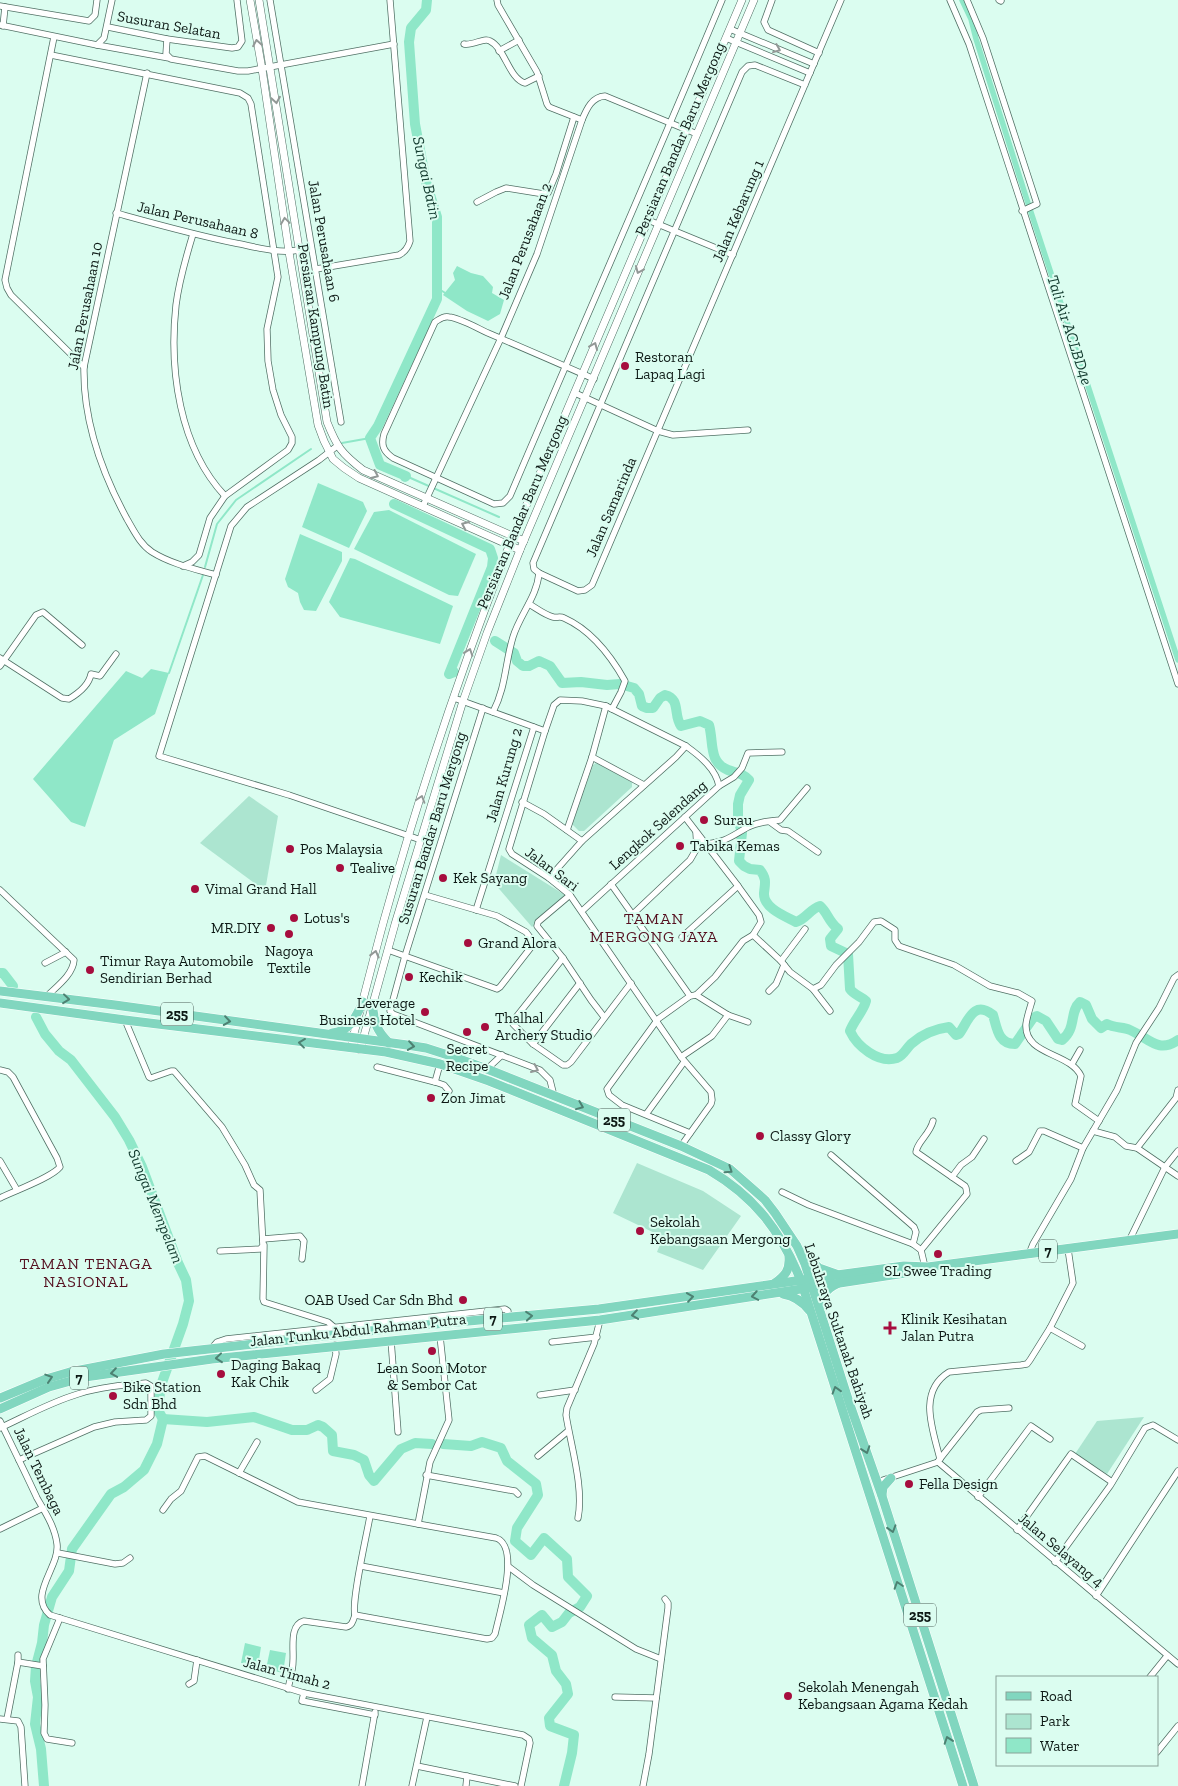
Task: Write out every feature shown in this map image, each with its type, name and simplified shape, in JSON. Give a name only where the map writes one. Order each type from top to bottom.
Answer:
[{"type":"main road","name":"Lebuhraya Sultanah Bahiyah","points":[[0,991],[426,1048],[487,1069],[681,1146],[730,1169],[765,1200],[776,1213],[797,1246],[806,1284],[882,1496],[974,1786]]},
{"type":"main road","name":"Lebuhraya Sultanah Bahiyah","points":[[0,1003],[404,1055],[440,1064],[489,1081],[709,1170],[723,1178],[767,1218],[806,1284]]},
{"type":"main road","points":[[319,1033],[338,1032],[347,1028],[368,1003]]},
{"type":"main road","points":[[368,1003],[378,1032],[389,1043]]},
{"type":"main road","name":"7","points":[[806,1284],[904,1266],[922,1267],[1178,1234]]},
{"type":"main road","points":[[788,1252],[790,1266],[788,1272],[774,1289],[796,1298],[816,1313],[822,1296],[838,1279],[819,1268],[797,1246]]},
{"type":"main road","name":"Jalan Tunku Abdul Rahman Putra","points":[[0,1408],[49,1387],[73,1380],[162,1366],[335,1345],[600,1320],[806,1284]]},
{"type":"main road","name":"Jalan Tunku Abdul Rahman Putra","points":[[0,1398],[46,1379],[70,1372],[184,1351],[211,1349],[335,1331],[508,1318],[774,1289]]},
{"type":"main road","name":"Lebuhraya Sultanah Bahiyah","points":[[816,1313],[866,1486],[963,1786]]},
{"type":"main road","points":[[882,1496],[883,1487],[891,1478]]},
{"type":"main road","points":[[866,1486],[877,1482]]},
{"type":"street","points":[[98,0],[95,15],[89,21],[3,6],[1,26],[248,72],[394,44]]},
{"type":"street","points":[[97,45],[104,38],[108,27],[112,0]]},
{"type":"street","name":"Susuran Selatan","points":[[108,27],[167,38],[232,48],[238,47],[242,41],[236,0]]},
{"type":"street","name":"Persiaran Kampung Batin","points":[[250,0],[318,425],[329,452],[344,468],[359,478],[520,550]]},
{"type":"street","name":"Persiaran Kampung Batin","points":[[259,0],[327,422],[337,446],[363,470],[428,494],[524,541]]},
{"type":"street","name":"Jalan Perusahaan 6","points":[[270,0],[341,422]]},
{"type":"street","points":[[316,269],[399,255],[406,250],[410,241],[390,0]]},
{"type":"street","points":[[497,0],[498,5],[539,76],[547,104],[582,120]]},
{"type":"street","points":[[594,379],[565,366],[500,338],[450,317],[442,317],[435,322],[384,434],[383,448],[393,458],[435,480],[494,504],[507,500],[565,366],[670,122],[722,0]]},
{"type":"street","name":"Persiaran Bandar Baru Mergong","points":[[355,1049],[368,1003],[385,918],[477,629],[513,536],[742,0]]},
{"type":"street","name":"Persiaran Bandar Baru Mergong","points":[[368,1003],[388,950],[463,701],[487,633],[520,550],[754,0]]},
{"type":"street","points":[[772,0],[764,22],[768,30],[819,53]]},
{"type":"street","name":"Jalan Kebarung 1","points":[[658,431],[842,0]]},
{"type":"street","points":[[950,0],[969,44],[1027,209],[1178,684]]},
{"type":"street","points":[[967,0],[983,38],[1037,204],[1027,209]]},
{"type":"street","points":[[730,29],[814,64]]},
{"type":"street","points":[[54,37],[5,280],[11,295],[84,367]]},
{"type":"street","points":[[167,38],[166,54],[171,59]]},
{"type":"street","points":[[726,38],[810,73]]},
{"type":"street","points":[[464,44],[474,44],[486,39],[492,42],[520,82],[524,83],[539,76]]},
{"type":"street","points":[[499,51],[519,40]]},
{"type":"street","points":[[51,55],[240,93],[248,98],[251,104],[278,277],[267,329],[268,360],[273,390],[281,415],[292,437],[292,443],[288,450],[225,496],[210,518],[199,555],[192,562],[183,566]]},
{"type":"street","points":[[494,712],[500,698],[513,635],[536,592],[539,573],[534,569],[533,563],[742,72],[748,66],[755,66],[805,85]]},
{"type":"street","name":"Jalan Perusahaan 10","points":[[147,73],[84,367],[83,384],[87,411],[106,475],[138,539],[152,552],[183,566],[216,575]]},
{"type":"street","name":"Jalan Perusahaan 2","points":[[423,506],[537,254],[582,120],[591,102],[600,96],[605,96],[697,134]]},
{"type":"street","points":[[478,202],[506,188],[539,194],[548,193],[574,117]]},
{"type":"street","points":[[556,174],[564,175]]},
{"type":"street","name":"Jalan Perusahaan 8","points":[[116,213],[193,234],[273,251],[289,252],[299,250]]},
{"type":"street","points":[[648,220],[733,255]]},
{"type":"street","points":[[193,234],[184,263],[176,303],[174,334],[179,397],[186,427],[200,462],[213,484],[225,496]]},
{"type":"street","points":[[575,393],[658,431],[672,435],[748,430]]},
{"type":"street","name":"Jalan Samarinda","points":[[539,573],[578,591],[586,590],[592,585],[658,431]]},
{"type":"street","points":[[337,446],[319,460],[247,506],[229,532],[160,756],[289,795],[421,840]]},
{"type":"street","points":[[529,604],[550,616],[563,617],[580,628],[609,655],[625,681],[612,709]]},
{"type":"street","points":[[82,645],[43,612],[36,615],[1,662],[62,698],[69,699],[84,687],[91,674],[100,676],[116,654]]},
{"type":"street","name":"Jalan Kurung 2","points":[[454,698],[534,727],[476,910]]},
{"type":"street","name":"Lengkok Selendang","points":[[557,702],[560,700],[570,700],[606,706],[686,746],[695,752],[718,778],[719,786],[582,911]]},
{"type":"street","name":"Jalan Sari","points":[[557,702],[545,731],[509,849],[512,854],[570,895],[683,1060],[712,1096],[711,1104],[690,1133]]},
{"type":"street","points":[[567,830],[592,757],[606,706]]},
{"type":"street","name":"Susuran Bandar Baru Mergong","points":[[482,708],[405,956],[390,1011],[393,1014],[502,1055]]},
{"type":"street","points":[[534,727],[545,731]]},
{"type":"street","points":[[548,878],[582,841],[686,746]]},
{"type":"street","points":[[719,786],[734,777],[742,768],[745,758],[750,752],[782,752]]},
{"type":"street","points":[[592,757],[644,785]]},
{"type":"street","points":[[706,844],[722,842],[759,823],[780,820],[807,788]]},
{"type":"street","points":[[522,802],[544,814],[582,841]]},
{"type":"street","points":[[681,1146],[690,1133],[622,1105],[609,1095],[607,1089],[657,1022],[693,996],[720,971],[743,941],[753,935],[761,922],[759,915],[685,817]]},
{"type":"street","points":[[770,822],[780,830],[788,831],[818,852]]},
{"type":"street","points":[[633,914],[690,860],[697,848],[696,832]]},
{"type":"street","points":[[611,884],[693,996],[728,1015],[748,1022]]},
{"type":"street","points":[[682,937],[738,886]]},
{"type":"street","points":[[0,890],[74,960],[72,970],[46,997]]},
{"type":"street","points":[[388,950],[496,989],[500,987],[532,946],[532,940],[526,932],[496,916],[425,894]]},
{"type":"street","points":[[570,895],[538,924],[604,1018]]},
{"type":"street","points":[[813,990],[821,985],[874,922],[881,921],[895,930],[895,940],[899,946],[954,965],[990,986],[1018,993],[1031,999],[1026,1024],[1027,1034],[1035,1045],[1072,1064],[1082,1076],[1075,1104],[1099,1121]]},
{"type":"street","points":[[769,991],[776,984],[782,963],[805,929]]},
{"type":"street","points":[[753,935],[790,972],[813,990],[830,1011]]},
{"type":"street","points":[[45,963],[66,952]]},
{"type":"street","points":[[563,958],[513,1021],[514,1026],[533,1044],[563,1065],[571,1062],[631,983]]},
{"type":"street","points":[[1030,1254],[1033,1244],[1071,1179],[1083,1148],[1117,1090],[1136,1043],[1159,1008],[1174,978],[1178,975]]},
{"type":"street","points":[[533,1044],[580,983]]},
{"type":"street","points":[[646,1114],[683,1060],[712,1036],[728,1015]]},
{"type":"street","points":[[124,1020],[149,1077],[174,1071],[215,1117],[231,1140],[254,1186],[260,1190],[264,1242],[264,1302],[328,1322],[335,1331]]},
{"type":"street","points":[[1072,1064],[1080,1050]]},
{"type":"street","points":[[487,1069],[502,1055],[544,1073],[550,1080],[554,1096]]},
{"type":"street","points":[[435,1082],[440,1064]]},
{"type":"street","points":[[377,1067],[435,1082],[444,1085],[449,1091]]},
{"type":"street","points":[[0,1070],[8,1072],[13,1077],[57,1158],[60,1167],[57,1171],[0,1198]]},
{"type":"street","points":[[1137,1148],[1176,1098],[1178,1090]]},
{"type":"street","points":[[922,1267],[921,1250],[967,1194],[964,1186],[916,1152],[917,1147],[930,1130],[933,1121]]},
{"type":"street","points":[[1016,1161],[1029,1152],[1040,1131],[1083,1148]]},
{"type":"street","points":[[1093,1131],[1115,1137],[1126,1146],[1137,1148],[1178,1176]]},
{"type":"street","points":[[952,1177],[961,1165],[972,1157],[984,1139]]},
{"type":"street","points":[[1129,1241],[1165,1167],[1178,1151]]},
{"type":"street","points":[[830,1155],[914,1227],[916,1232],[913,1244]]},
{"type":"street","points":[[0,1161],[17,1190]]},
{"type":"street","points":[[782,1192],[809,1205],[913,1244],[921,1250]]},
{"type":"street","points":[[220,1251],[260,1248],[264,1242],[300,1236],[304,1241],[302,1259]]},
{"type":"street","points":[[939,1460],[929,1414],[929,1404],[934,1390],[942,1378],[949,1372],[1027,1364],[1050,1328],[1073,1283],[1068,1249]]},
{"type":"street","points":[[578,1518],[580,1493],[568,1431],[566,1408],[597,1338],[600,1320]]},
{"type":"street","points":[[1050,1328],[1082,1346]]},
{"type":"street","points":[[418,1524],[426,1475],[449,1420],[440,1336]]},
{"type":"street","points":[[552,1342],[597,1338]]},
{"type":"street","points":[[391,1340],[398,1432]]},
{"type":"street","points":[[316,1390],[330,1379],[336,1354],[335,1345]]},
{"type":"street","points":[[73,1380],[78,1394]]},
{"type":"street","points":[[1,1425],[46,1405],[107,1386],[146,1383],[150,1386],[151,1416],[146,1420],[115,1422],[94,1427],[19,1460]]},
{"type":"street","points":[[540,1395],[575,1390]]},
{"type":"street","points":[[877,1482],[939,1460],[973,1415],[981,1410],[1008,1408]]},
{"type":"street","name":"Jalan Tembaga","points":[[1,1425],[55,1532],[58,1553]]},
{"type":"street","points":[[978,1497],[1031,1426],[1050,1439]]},
{"type":"street","points":[[1055,1562],[1111,1484],[1144,1430],[1149,1426],[1153,1426],[1178,1440]]},
{"type":"street","points":[[538,1456],[568,1431]]},
{"type":"street","points":[[240,1473],[257,1442]]},
{"type":"street","points":[[1017,1530],[1071,1454],[1111,1484]]},
{"type":"street","points":[[163,1510],[170,1499],[181,1491],[198,1457],[205,1456],[298,1502],[500,1539],[505,1544],[509,1567],[495,1634],[488,1639],[356,1615]]},
{"type":"street","name":"Jalan Selayang 4","points":[[939,1460],[978,1497],[1178,1664]]},
{"type":"street","points":[[1096,1596],[1178,1471]]},
{"type":"street","points":[[426,1475],[515,1491],[518,1494]]},
{"type":"street","points":[[0,1529],[42,1508]]},
{"type":"street","points":[[288,1689],[293,1662],[293,1638],[296,1626],[304,1621],[346,1627],[352,1624],[356,1615],[354,1610],[370,1516]]},
{"type":"street","points":[[58,1553],[115,1564],[123,1563],[130,1558]]},
{"type":"street","name":"Jalan Timah 2","points":[[58,1553],[42,1592],[41,1601],[45,1610],[50,1615],[288,1689],[523,1735],[529,1739],[530,1743],[521,1786]]},
{"type":"street","points":[[361,1566],[504,1593]]},
{"type":"street","points":[[509,1567],[533,1585],[636,1649],[661,1659]]},
{"type":"street","points":[[643,1786],[668,1608],[668,1603],[665,1599]]},
{"type":"street","points":[[60,1618],[39,1665],[45,1737],[47,1739],[72,1743]]},
{"type":"street","points":[[18,1655],[18,1662],[3,1719],[18,1722],[21,1727],[25,1786]]},
{"type":"street","points":[[1151,1676],[1167,1656]]},
{"type":"street","points":[[189,1684],[194,1681],[197,1660]]},
{"type":"street","points":[[18,1662],[39,1665]]},
{"type":"street","points":[[304,1693],[302,1701],[374,1716]]},
{"type":"street","points":[[615,1697],[656,1698]]},
{"type":"street","points":[[362,1786],[376,1707]]},
{"type":"street","points":[[412,1786],[427,1717]]},
{"type":"street","points":[[1158,1751],[1178,1728]]},
{"type":"street","points":[[416,1766],[515,1786]]},
{"type":"street","points":[[466,1786],[467,1776]]},
{"type":"green space","points":[[596,763],[632,782],[632,787],[584,831],[579,831],[572,824],[593,765]]},
{"type":"green space","points":[[249,796],[278,816],[265,891],[200,843]]},
{"type":"green space","points":[[501,855],[565,895],[532,927],[494,883]]},
{"type":"green space","points":[[637,1163],[703,1191],[741,1216],[703,1270],[657,1252],[663,1237],[613,1213]]},
{"type":"green space","points":[[1144,1417],[1107,1474],[1075,1454],[1097,1421]]},
{"type":"water","points":[[457,266],[471,273],[483,276],[493,287],[492,293],[504,300],[500,314],[488,321],[467,311],[443,295],[455,280],[453,273]]},
{"type":"water","points":[[318,483],[363,502],[367,511],[349,548],[302,527]]},
{"type":"water","points":[[389,510],[476,554],[458,596],[449,595],[354,549],[374,512]]},
{"type":"water","points":[[300,534],[342,552],[342,561],[316,611],[304,610],[298,593],[288,587],[285,579]]},
{"type":"water","points":[[350,558],[453,606],[440,644],[340,617],[329,602]]},
{"type":"water","points":[[151,669],[169,673],[155,714],[114,740],[85,827],[71,822],[33,779],[126,671],[142,678]]},
{"type":"water","points":[[245,1643],[261,1647],[258,1666],[241,1663]]},
{"type":"water","points":[[270,1650],[286,1653],[283,1673],[266,1669]]},
{"type":"waterway","name":"Sungai Batin","points":[[405,477],[380,465],[370,438],[378,426],[437,299],[437,217],[426,182],[415,124],[409,42],[411,28],[426,10],[427,0]]},
{"type":"waterway","name":"Tali Air ACLBD4e","points":[[962,0],[971,19],[1027,200],[1178,660]]},
{"type":"waterway","points":[[437,288],[447,294]]},
{"type":"waterway","points":[[342,443],[370,438]]},
{"type":"waterway","points":[[205,567],[217,524],[236,500],[311,449]]},
{"type":"waterway","points":[[406,476],[499,517]]},
{"type":"waterway","points":[[394,504],[490,549],[493,558],[492,567],[449,674],[454,672]]},
{"type":"waterway","points":[[169,673],[203,575]]},
{"type":"waterway","points":[[495,641],[514,653],[517,661],[523,666],[529,666],[539,661],[550,666],[562,683],[620,684],[634,688],[639,694],[642,706],[647,708],[653,708],[660,698],[665,695],[673,700],[681,726],[700,721],[709,725],[713,751],[717,762],[728,770],[742,775],[749,780],[740,795],[738,804],[738,819],[742,833],[739,861],[750,869],[760,870],[765,879],[765,898],[767,903],[776,911],[796,922],[820,906],[838,929],[830,939],[831,946],[848,954],[850,989],[866,1001],[850,1031],[853,1037],[869,1052],[883,1058],[897,1058],[915,1040],[933,1031],[949,1027],[956,1035],[959,1034],[968,1018],[976,1011],[981,1010],[993,1015],[999,1034],[1009,1043],[1015,1044],[1033,1018],[1037,1016],[1046,1021],[1058,1039],[1062,1040],[1070,1030],[1075,1010],[1080,1002],[1086,1005],[1092,1019],[1101,1028],[1107,1024],[1127,1029],[1159,1045],[1171,1044],[1178,1040]]},
{"type":"waterway","name":"Sungai Mempelam","points":[[0,973],[3,973],[13,986]]},
{"type":"waterway","name":"Sungai Mempelam","points":[[36,1017],[45,1034],[59,1051],[71,1060],[115,1117],[129,1140],[142,1167],[186,1280],[189,1301],[183,1324],[160,1388],[159,1412],[163,1419]]},
{"type":"waterway","points":[[163,1419],[207,1422],[254,1417],[292,1430],[307,1430],[318,1425],[332,1435],[333,1451],[354,1455],[364,1460],[369,1475],[374,1481],[401,1449],[415,1443],[432,1444]]},
{"type":"waterway","points":[[44,1786],[41,1749],[35,1724],[38,1697],[35,1681],[44,1625],[52,1597],[69,1571],[72,1549],[111,1494],[124,1487],[144,1470],[157,1444],[163,1419]]},
{"type":"waterway","points":[[443,1444],[471,1446],[482,1442],[501,1448],[507,1461],[536,1484],[538,1495],[517,1528],[515,1541],[531,1555],[544,1538],[567,1559],[568,1577],[587,1596],[580,1607],[569,1613],[562,1622],[552,1627],[542,1615],[529,1625],[532,1638],[552,1655],[556,1671],[566,1684],[568,1694],[549,1718],[550,1726],[574,1735],[572,1753],[564,1786]]},
{"type":"place","name":"Restoran Lapaq Lagi","points":[[625,366]]},
{"type":"place","name":"Surau","points":[[704,820]]},
{"type":"place","name":"Tabika Kemas","points":[[680,846]]},
{"type":"place","name":"Pos Malaysia","points":[[290,849]]},
{"type":"place","name":"Tealive","points":[[340,868]]},
{"type":"place","name":"Kek Sayang","points":[[443,878]]},
{"type":"place","name":"Vimal Grand Hall","points":[[195,889]]},
{"type":"place","name":"Lotus's","points":[[294,918]]},
{"type":"place","name":"MR.DIY","points":[[271,928]]},
{"type":"place","name":"Nagoya Textile","points":[[289,934]]},
{"type":"place","name":"Grand Alora","points":[[468,943]]},
{"type":"place","name":"Timur Raya Automobile Sendirian Berhad","points":[[90,970]]},
{"type":"place","name":"Kechik","points":[[409,977]]},
{"type":"place","name":"Leverage Business Hotel","points":[[425,1012]]},
{"type":"place","name":"Thalhal Archery Studio","points":[[485,1027]]},
{"type":"place","name":"Secret Recipe","points":[[467,1032]]},
{"type":"place","name":"Zon Jimat","points":[[431,1098]]},
{"type":"place","name":"Classy Glory","points":[[760,1136]]},
{"type":"place","name":"Sekolah Kebangsaan Mergong","points":[[640,1231]]},
{"type":"place","name":"SL Swee Trading","points":[[938,1254]]},
{"type":"place","name":"OAB Used Car Sdn Bhd","points":[[463,1300]]},
{"type":"place","name":"Klinik Kesihatan Jalan Putra","points":[[890,1328]]},
{"type":"place","name":"Lean Soon Motor & Sembor Cat","points":[[432,1351]]},
{"type":"place","name":"Daging Bakaq Kak Chik","points":[[221,1374]]},
{"type":"place","name":"Bike Station Sdn Bhd","points":[[113,1396]]},
{"type":"place","name":"Fella Design","points":[[909,1484]]},
{"type":"place","name":"Sekolah Menengah Kebangsaan Agama Kedah","points":[[788,1696]]},
{"type":"district","name":"TAMAN MERGONG JAYA","points":[[654,927]]},
{"type":"district","name":"TAMAN TENAGA NASIONAL","points":[[86,1272]]}]
